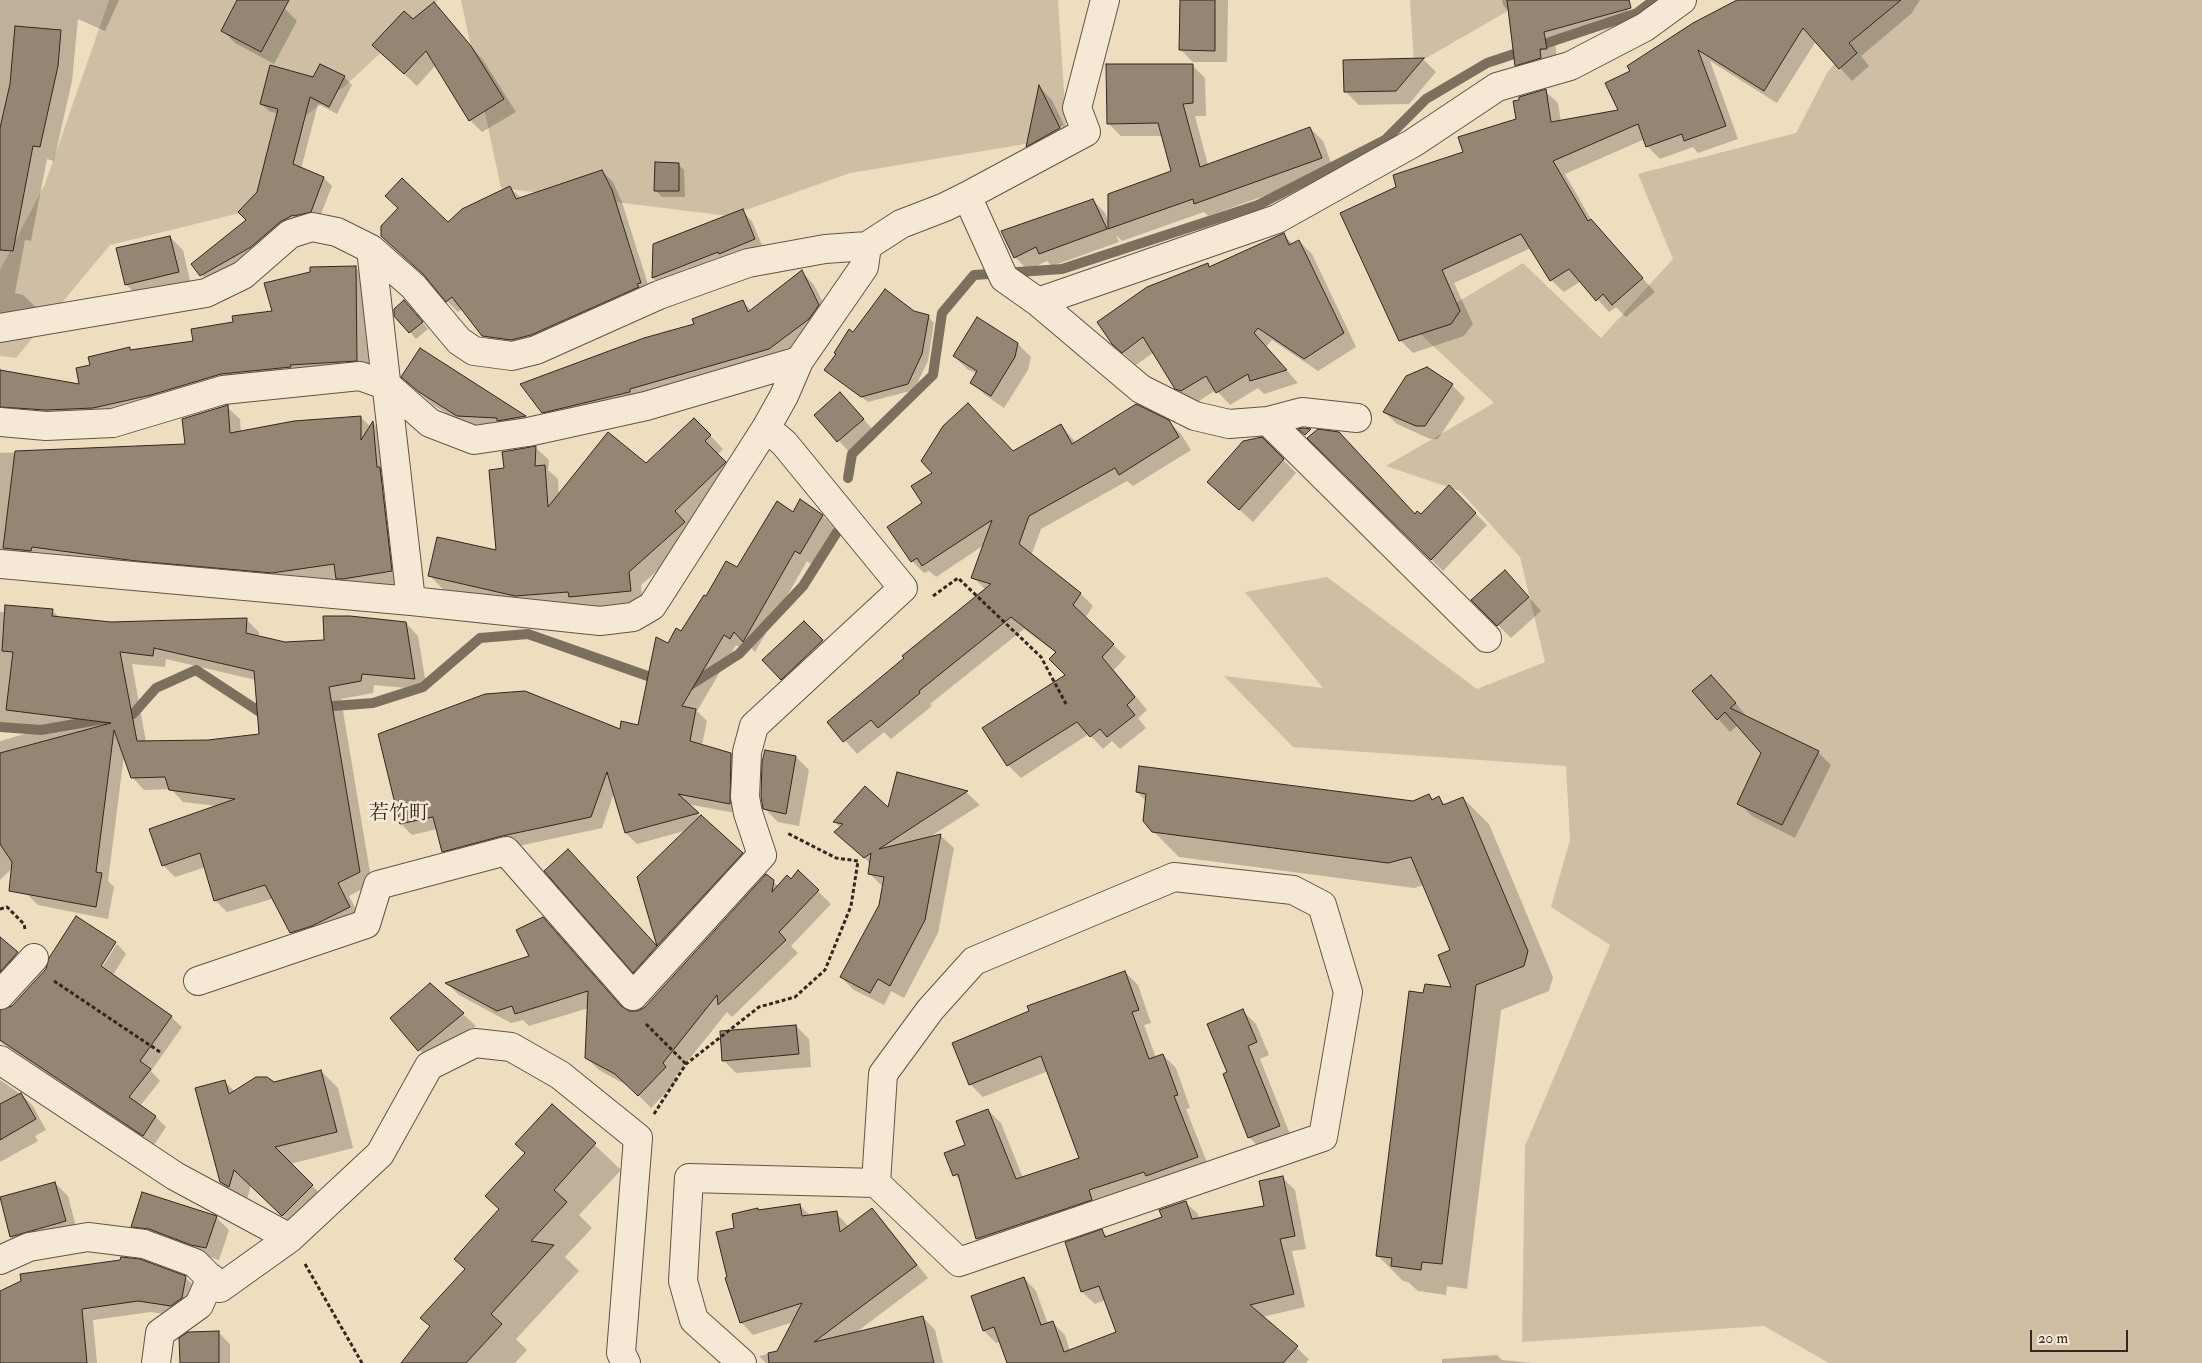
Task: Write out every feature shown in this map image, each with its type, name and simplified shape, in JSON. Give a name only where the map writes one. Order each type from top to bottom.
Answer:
[{"type":"street","points":[[0,328],[206,293],[243,275],[290,234],[312,227],[337,232],[371,249],[413,286],[460,341],[474,352],[512,356],[536,350],[659,295],[748,263],[825,249],[868,246],[902,224],[946,207],[1086,132],[1077,108],[1105,0]]},
{"type":"street","points":[[1038,302],[1278,219],[1413,143],[1497,86],[1570,66],[1644,27],[1682,0]]},
{"type":"street","points":[[967,196],[1004,278],[1038,302],[1141,388],[1195,416],[1229,424],[1268,421],[1302,412],[1357,418]]},
{"type":"street","points":[[0,564],[412,601],[600,621],[633,617],[652,606],[766,428],[784,396],[799,361],[864,267],[868,246]]},
{"type":"street","points":[[371,249],[412,601]]},
{"type":"street","points":[[0,422],[46,426],[114,423],[223,390],[360,376],[388,386],[430,423],[474,440],[528,432],[646,406],[799,361]]},
{"type":"street","points":[[1268,421],[1486,638]]},
{"type":"street","points":[[198,981],[366,924],[378,885],[506,851],[633,996],[762,855],[748,814],[745,797],[747,752],[754,726],[903,588],[784,443],[766,428]]},
{"type":"street","points":[[742,1363],[694,1320],[684,1281],[689,1178],[876,1183],[960,1262],[1322,1137],[1348,992],[1322,905],[1292,890],[1174,877],[974,961],[930,1010],[883,1074],[876,1183]]},
{"type":"street","points":[[0,995],[34,958]]},
{"type":"street","points":[[0,1260],[29,1247],[88,1237],[144,1244],[196,1263],[220,1288],[290,1238],[380,1154],[428,1066],[475,1043],[511,1047],[560,1075],[638,1138],[617,1360]]},
{"type":"street","points":[[0,1060],[175,1176],[290,1238]]},
{"type":"street","points":[[156,1363],[160,1333],[199,1305],[211,1278]]},
{"type":"path","points":[[958,578],[1041,657],[1066,704]]},
{"type":"path","points":[[638,1138],[686,1064],[759,1007],[795,996],[824,970],[851,906],[858,861],[836,858],[748,814]]},
{"type":"path","points":[[34,958],[43,973],[160,1052]]},
{"type":"path","points":[[633,996],[629,1006],[686,1064]]},
{"type":"path","points":[[290,1238],[362,1363]]},
{"type":"shaded area","points":[[109,0],[438,0],[346,85],[280,135],[260,208],[110,245],[16,358],[0,356],[0,270],[45,184]]},
{"type":"shaded area","points":[[461,0],[1058,0],[1067,137],[850,173],[729,216],[501,188]]},
{"type":"shaded area","points":[[1410,0],[1527,0],[1414,65]]},
{"type":"shaded area","points":[[1885,0],[2202,0],[2202,1363],[1829,1363],[1764,1326],[1522,1342],[1525,1146],[1610,945],[1551,907],[1570,840],[1566,766],[1293,747],[1224,676],[1323,688],[1245,592],[1327,577],[1477,689],[1545,662],[1520,557],[1460,491],[1386,466],[1494,403],[1414,328],[1523,263],[1601,338],[1673,259],[1638,174],[1796,133],[1827,73]]},
{"type":"building","points":[[237,0],[289,0],[261,52],[221,31]]},
{"type":"building","points":[[1180,0],[1215,0],[1215,51],[1179,50]]},
{"type":"building","points":[[1507,0],[1629,0],[1631,8],[1544,32],[1547,49],[1540,49],[1541,58],[1515,66]]},
{"type":"building","points":[[1737,0],[1901,0],[1849,43],[1857,53],[1839,69],[1803,28],[1764,91],[1698,50],[1726,126],[1684,141],[1682,134],[1646,147],[1638,124],[1553,161],[1588,221],[1591,219],[1643,278],[1612,305],[1603,294],[1596,301],[1569,269],[1550,281],[1521,234],[1442,270],[1460,311],[1451,324],[1399,341],[1340,213],[1396,187],[1393,175],[1463,152],[1458,137],[1516,119],[1513,101],[1519,100],[1519,97],[1546,89],[1551,122],[1618,110],[1605,83],[1630,71],[1627,66],[1693,23]]},
{"type":"building","points":[[434,2],[471,46],[504,99],[469,121],[426,51],[404,74],[372,45],[404,11],[413,19]]},
{"type":"building","points":[[15,26],[61,30],[58,66],[40,147],[33,146],[13,251],[0,250],[0,128],[10,84]]},
{"type":"building","points":[[1424,58],[1396,91],[1344,92],[1343,60]]},
{"type":"building","points":[[320,64],[345,76],[329,107],[310,97],[293,164],[324,177],[311,212],[293,215],[280,222],[251,247],[200,276],[191,264],[246,220],[238,212],[257,192],[278,109],[260,104],[270,65],[313,77]]},
{"type":"building","points":[[1106,64],[1193,64],[1193,103],[1183,104],[1200,167],[1310,127],[1322,158],[1194,204],[1193,199],[1108,229],[1108,194],[1171,171],[1158,123],[1107,124]]},
{"type":"building","points":[[1039,85],[1060,128],[1026,147]]},
{"type":"building","points":[[655,162],[679,163],[679,191],[654,191]]},
{"type":"building","points":[[602,170],[612,190],[641,283],[637,284],[639,287],[531,335],[511,340],[482,336],[452,297],[446,302],[423,274],[381,236],[381,226],[398,208],[385,196],[402,178],[448,222],[462,209],[510,186],[516,199]]},
{"type":"building","points":[[1093,199],[1107,229],[1039,254],[1036,247],[1014,258],[1001,231]]},
{"type":"building","points":[[743,209],[755,239],[652,278],[653,244]]},
{"type":"building","points":[[1284,233],[1289,245],[1299,240],[1344,333],[1304,359],[1258,328],[1254,333],[1287,370],[1250,381],[1248,374],[1216,393],[1206,376],[1181,391],[1175,389],[1143,337],[1122,353],[1112,344],[1097,322],[1147,287],[1208,263],[1209,267]]},
{"type":"building","points":[[170,236],[179,272],[125,285],[116,248]]},
{"type":"building","points":[[356,266],[357,361],[290,365],[291,367],[221,374],[151,395],[93,408],[46,410],[0,407],[0,370],[79,384],[76,368],[90,365],[88,357],[130,347],[130,350],[193,341],[191,329],[233,322],[232,316],[272,311],[264,283],[310,272],[310,267]]},
{"type":"building","points":[[802,270],[819,305],[809,319],[769,349],[630,389],[630,392],[542,413],[520,384],[644,338],[694,324],[692,319],[743,300],[748,312]]},
{"type":"building","points":[[885,289],[914,311],[929,315],[922,354],[908,384],[861,397],[824,370],[836,354],[834,353],[849,329],[853,332]]},
{"type":"building","points":[[404,300],[423,322],[409,333],[394,316],[394,309]]},
{"type":"building","points":[[977,317],[1018,343],[1015,357],[991,396],[970,383],[977,371],[953,356]]},
{"type":"building","points":[[420,348],[526,416],[497,421],[497,418],[457,416],[419,392],[401,377]]},
{"type":"building","points":[[1427,367],[1453,384],[1425,426],[1416,426],[1383,412],[1406,376]]},
{"type":"building","points":[[840,392],[864,419],[837,442],[814,415]]},
{"type":"building","points":[[968,403],[1013,451],[1061,424],[1072,444],[1136,404],[1169,420],[1179,437],[1119,475],[1115,468],[1029,516],[1019,544],[1081,593],[1073,605],[1114,644],[1102,657],[1135,697],[1127,705],[1135,715],[1107,737],[1100,729],[1090,737],[1077,722],[1007,766],[982,728],[1065,675],[1049,659],[1056,652],[1011,617],[919,691],[920,693],[878,728],[871,720],[843,742],[827,722],[904,658],[902,656],[991,584],[971,578],[992,520],[922,566],[917,558],[911,562],[887,527],[922,503],[911,486],[932,473],[921,461],[943,426]]},
{"type":"building","points":[[228,405],[230,433],[294,421],[361,416],[361,440],[373,421],[377,467],[380,467],[392,571],[336,579],[334,564],[272,573],[136,561],[32,547],[31,551],[3,548],[15,451],[185,444],[182,419]]},
{"type":"building","points":[[694,418],[711,435],[705,441],[726,462],[675,511],[685,522],[629,572],[631,591],[569,597],[568,592],[515,596],[428,576],[437,537],[496,550],[489,470],[504,468],[502,452],[536,446],[535,466],[545,465],[548,507],[608,432],[646,463]]},
{"type":"building","points":[[1298,429],[1311,429],[1305,435]]},
{"type":"building","points":[[1318,429],[1339,432],[1415,514],[1417,511],[1421,514],[1449,485],[1476,513],[1431,560],[1307,438]]},
{"type":"building","points":[[1262,437],[1284,459],[1239,510],[1207,482],[1243,441]]},
{"type":"building","points":[[800,499],[823,515],[800,554],[795,551],[743,642],[734,632],[730,639],[724,635],[682,706],[696,709],[690,741],[731,753],[730,804],[678,794],[699,813],[625,833],[607,772],[591,817],[502,836],[442,852],[433,817],[400,824],[378,734],[485,694],[525,691],[620,729],[621,721],[638,725],[656,637],[668,643],[676,628],[681,631],[704,595],[706,596],[726,561],[737,567],[777,501],[793,512]]},
{"type":"building","points":[[1505,570],[1529,597],[1497,626],[1471,600]]},
{"type":"building","points":[[5,605],[53,609],[52,616],[111,622],[247,618],[246,633],[285,642],[324,640],[323,616],[350,616],[406,622],[415,679],[362,674],[361,681],[329,687],[360,872],[338,883],[350,907],[312,926],[290,933],[265,885],[214,901],[200,853],[162,866],[149,829],[235,799],[169,790],[165,777],[131,778],[114,730],[96,872],[102,873],[96,907],[9,891],[12,862],[0,844],[0,753],[111,723],[6,710],[13,652],[2,651]],"holes":[[[154,648],[254,671],[259,734],[208,740],[137,741],[120,652],[153,656]]]},
{"type":"building","points":[[804,621],[823,640],[781,680],[762,660]]},
{"type":"building","points":[[1711,675],[1736,703],[1730,708],[1819,751],[1782,825],[1737,804],[1761,753],[1725,712],[1717,720],[1692,691]]},
{"type":"building","points":[[765,750],[796,756],[786,814],[763,809],[761,796],[762,762]]},
{"type":"building","points":[[1139,766],[1413,801],[1429,794],[1432,800],[1439,796],[1443,805],[1463,797],[1528,951],[1524,966],[1476,985],[1442,1264],[1422,1262],[1421,1270],[1391,1266],[1392,1258],[1376,1256],[1409,991],[1423,993],[1425,984],[1451,987],[1438,955],[1450,950],[1411,857],[1388,863],[1152,832],[1143,821],[1146,794],[1136,792]]},
{"type":"building","points":[[897,772],[968,791],[879,849],[941,834],[925,920],[890,986],[878,979],[870,993],[840,977],[879,905],[884,877],[868,874],[871,853],[864,858],[834,832],[843,824],[833,822],[865,786],[888,807]]},
{"type":"building","points":[[701,815],[743,853],[657,946],[637,877]]},
{"type":"building","points":[[568,849],[657,946],[633,973],[544,871]]},
{"type":"building","points":[[798,870],[819,890],[779,932],[786,940],[718,1005],[717,995],[663,1063],[666,1067],[638,1096],[615,1074],[585,1058],[588,991],[515,1014],[512,1006],[497,1011],[445,983],[529,956],[516,930],[543,917],[621,1006],[629,1011],[638,1011],[645,1007],[766,874],[774,880],[772,892],[787,875],[791,879]]},
{"type":"building","points":[[76,916],[116,942],[101,966],[172,1016],[140,1061],[151,1069],[129,1097],[156,1116],[143,1136],[0,1040],[0,1010],[12,1006],[46,969],[49,958]]},
{"type":"building","points":[[0,937],[18,952],[0,972]]},
{"type":"building","points":[[1125,971],[1139,1010],[1132,1012],[1149,1059],[1163,1054],[1178,1095],[1174,1096],[1198,1157],[1146,1176],[1144,1172],[1089,1190],[1092,1200],[976,1239],[958,1174],[953,1176],[944,1153],[965,1145],[956,1121],[988,1109],[1016,1179],[1079,1158],[1041,1056],[969,1085],[952,1043],[1029,1011],[1027,1006]]},
{"type":"building","points":[[430,983],[464,1013],[418,1051],[390,1018]]},
{"type":"building","points":[[1243,1009],[1257,1042],[1248,1046],[1280,1126],[1248,1138],[1223,1074],[1227,1072],[1207,1024]]},
{"type":"building","points":[[796,1025],[799,1054],[722,1061],[720,1031]]},
{"type":"building","points":[[321,1070],[337,1132],[275,1147],[313,1185],[282,1216],[234,1170],[229,1187],[220,1182],[195,1088],[225,1080],[229,1094],[256,1077],[267,1077],[274,1082]]},
{"type":"building","points":[[21,1093],[36,1119],[0,1140],[0,1104]]},
{"type":"building","points":[[552,1104],[596,1143],[554,1190],[567,1202],[531,1241],[554,1245],[491,1314],[502,1324],[466,1363],[401,1363],[430,1326],[420,1318],[465,1269],[454,1259],[499,1209],[485,1196],[525,1153],[515,1144]]},
{"type":"building","points":[[1283,1176],[1295,1236],[1280,1239],[1294,1294],[1250,1305],[1298,1346],[1283,1363],[1007,1363],[994,1327],[983,1331],[971,1296],[1024,1277],[1041,1325],[1053,1321],[1064,1352],[1116,1332],[1099,1286],[1081,1292],[1065,1242],[1102,1229],[1105,1237],[1162,1217],[1159,1210],[1186,1201],[1192,1219],[1264,1206],[1259,1181]]},
{"type":"building","points":[[55,1182],[66,1221],[10,1237],[0,1197]]},
{"type":"building","points":[[142,1192],[217,1216],[206,1248],[191,1245],[149,1229],[131,1227]]},
{"type":"building","points":[[800,1204],[802,1216],[837,1211],[840,1232],[872,1208],[917,1265],[814,1342],[923,1316],[934,1363],[769,1363],[768,1353],[777,1351],[802,1303],[740,1323],[725,1278],[727,1277],[716,1232],[734,1228],[732,1214],[758,1208],[758,1210]]},
{"type":"building","points":[[121,1257],[140,1259],[186,1276],[182,1298],[171,1306],[138,1301],[82,1309],[87,1363],[0,1363],[0,1291],[21,1281],[20,1274],[120,1260]]},
{"type":"building","points":[[219,1331],[219,1363],[180,1363],[179,1338],[188,1332]]},
{"type":"waterway","points":[[848,478],[852,454],[933,375],[942,313],[974,275],[1062,269],[1258,205],[1385,140],[1426,99],[1487,63],[1637,13],[1654,0]]},
{"type":"waterway","points":[[687,687],[739,654],[803,586],[837,532]]},
{"type":"waterway","points":[[320,707],[373,703],[423,687],[480,638],[528,634],[659,680]]},
{"type":"waterway","points":[[0,727],[41,730],[133,714],[156,688],[196,670],[260,712],[270,711]]},
{"type":"district","name":"若竹町","points":[[399,815]]}]
